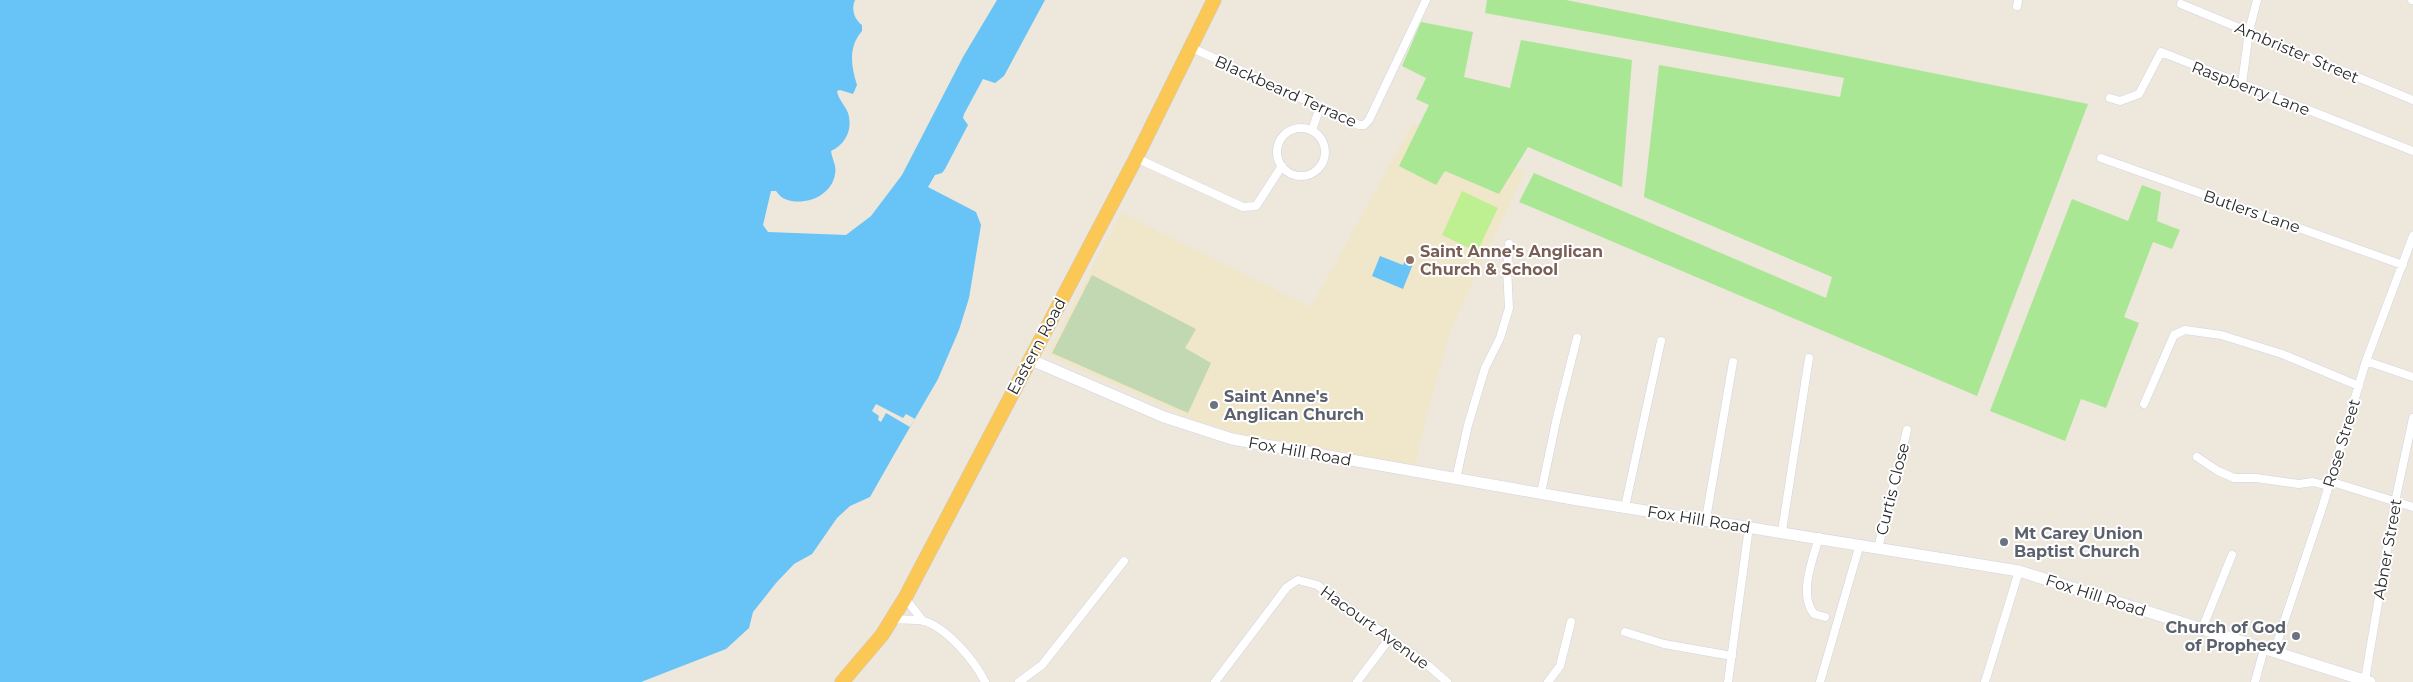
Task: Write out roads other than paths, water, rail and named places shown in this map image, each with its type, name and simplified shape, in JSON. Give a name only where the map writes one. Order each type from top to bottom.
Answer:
[{"type":"highway","name":"Eastern Road","points":[[842,682],[882,635],[905,598],[1136,158],[1214,0]]},
{"type":"main road","name":"Fox Hill Road","points":[[1029,359],[1164,417],[1224,437],[1541,493],[2019,571],[2269,651],[2336,677],[2367,681]]},
{"type":"street","name":"Blackbeard Terrace","points":[[1190,47],[1358,125],[1364,125],[1369,120],[1426,0]]},
{"type":"street","points":[[2242,84],[2248,31],[2257,0]]},
{"type":"street","name":"Ambrister Street","points":[[2182,4],[2413,100]]},
{"type":"street","name":"Raspberry Lane","points":[[2110,98],[2120,101],[2139,94],[2160,52],[2413,151]]},
{"type":"street","points":[[1312,130],[1320,107]]},
{"type":"street","points":[[1296,128],[1312,130],[1323,141],[1324,156],[1322,164],[1317,170],[1303,176],[1295,175],[1282,166],[1278,151],[1283,136],[1296,128]]},
{"type":"street","points":[[1136,158],[1243,207],[1251,208],[1256,206],[1282,166]]},
{"type":"street","name":"Butlers Lane","points":[[2101,158],[2403,265]]},
{"type":"street","name":"Rose Street","points":[[2255,682],[2269,651],[2328,483],[2366,361],[2413,236]]},
{"type":"street","points":[[1456,478],[1468,425],[1485,368],[1500,338],[1509,308],[1507,268],[1509,244]]},
{"type":"street","points":[[2144,404],[2174,335],[2185,330],[2220,335],[2282,354],[2359,386]]},
{"type":"street","points":[[1541,493],[1556,417],[1577,338]]},
{"type":"street","points":[[1626,507],[1661,342]]},
{"type":"street","points":[[1782,532],[1810,358]]},
{"type":"street","points":[[2366,361],[2413,377]]},
{"type":"street","points":[[1706,519],[1733,362]]},
{"type":"street","name":"Abner Street","points":[[2367,681],[2395,502],[2413,418]]},
{"type":"street","name":"Curtis Close","points":[[1878,548],[1907,430]]},
{"type":"street","points":[[2197,456],[2218,471],[2234,478],[2256,478],[2299,484],[2313,482],[2328,483],[2413,507]]},
{"type":"street","points":[[1728,682],[1749,527]]},
{"type":"street","points":[[1819,537],[1812,564],[1807,603],[1814,614],[1825,617]]},
{"type":"street","points":[[1820,682],[1860,544]]},
{"type":"street","points":[[2202,629],[2232,555]]},
{"type":"street","points":[[1019,682],[1042,665],[1124,561]]},
{"type":"street","points":[[1985,682],[2019,571]]},
{"type":"street","name":"Hacourt Avenue","points":[[1215,682],[1287,587],[1298,580],[1317,585],[1430,667],[1447,682]]},
{"type":"street","points":[[905,598],[923,621],[953,641],[971,660],[985,682]]},
{"type":"street","points":[[892,619],[923,621]]},
{"type":"street","points":[[1548,682],[1560,666],[1571,622]]},
{"type":"street","points":[[1625,632],[1664,644],[1732,656]]},
{"type":"street","points":[[1357,682],[1390,638]]},
{"type":"water","points":[[0,0],[855,0],[854,14],[862,25],[862,31],[854,44],[852,57],[857,85],[853,94],[840,90],[837,91],[848,113],[850,125],[844,140],[831,151],[835,168],[833,182],[823,194],[800,202],[781,197],[776,191],[771,191],[763,225],[768,232],[846,235],[871,216],[902,175],[963,57],[997,0],[1045,0],[1004,76],[995,83],[983,79],[964,114],[963,118],[968,125],[945,169],[942,173],[935,175],[928,187],[976,212],[981,225],[969,298],[959,330],[938,379],[870,497],[850,506],[837,518],[812,554],[794,564],[776,583],[753,612],[749,628],[726,649],[641,682],[0,682]]},
{"type":"water","points":[[1380,256],[1403,265],[1405,260],[1413,264],[1403,289],[1372,276]]},
{"type":"place","name":"Saint Anne's Anglican Church & School","points":[[1410,260]]},
{"type":"place","name":"Saint Anne's Anglican Church","points":[[1214,405]]},
{"type":"place","name":"Mt Carey Union Baptist Church","points":[[2004,542]]},
{"type":"place","name":"Church of God of Prophecy","points":[[2296,636]]}]
